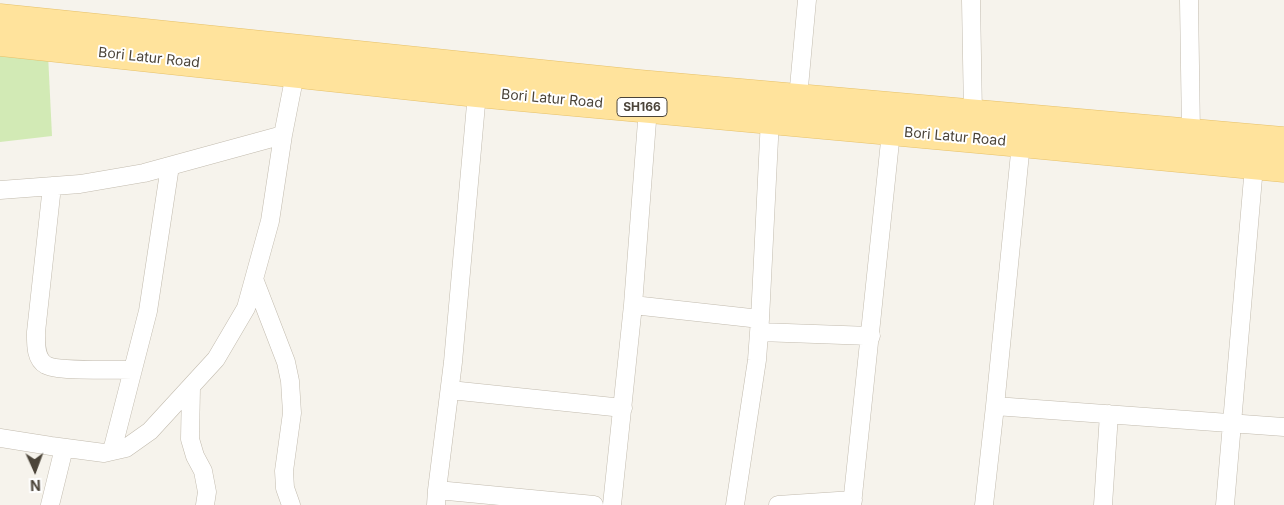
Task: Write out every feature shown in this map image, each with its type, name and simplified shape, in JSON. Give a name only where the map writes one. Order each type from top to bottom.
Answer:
[{"type":"main road","name":"Bori Latur Road","points":[[0,18],[640,84],[1284,141]]},
{"type":"main road","name":"Bori Latur Road","points":[[0,42],[477,93],[1284,168]]},
{"type":"street","points":[[798,98],[807,0]]},
{"type":"street","points":[[971,0],[973,114]]},
{"type":"street","points":[[1189,0],[1191,133]]},
{"type":"street","points":[[0,438],[104,452],[126,448],[150,432],[216,359],[246,308],[270,221],[283,135],[295,74]]},
{"type":"street","points":[[477,93],[453,362],[436,497],[594,505]]},
{"type":"street","points":[[612,505],[634,306],[648,108]]},
{"type":"street","points":[[735,505],[757,360],[770,119]]},
{"type":"street","points":[[778,505],[853,502],[891,132]]},
{"type":"street","points":[[0,190],[80,184],[144,174],[283,135]]},
{"type":"street","points":[[984,505],[1021,143]]},
{"type":"street","points":[[112,451],[148,311],[170,166]]},
{"type":"street","points":[[1225,505],[1254,166]]},
{"type":"street","points":[[52,186],[36,332],[36,349],[40,360],[46,366],[62,369],[133,370]]},
{"type":"street","points":[[254,279],[286,362],[290,381],[292,413],[284,471],[285,488],[291,505]]},
{"type":"street","points":[[634,306],[760,325],[871,336]]},
{"type":"street","points":[[191,386],[190,439],[195,456],[203,472],[207,492],[204,505]]},
{"type":"street","points":[[450,390],[623,408]]},
{"type":"street","points":[[995,406],[1284,427]]},
{"type":"street","points":[[1103,505],[1109,414]]},
{"type":"street","points":[[50,505],[64,448]]},
{"type":"green space","points":[[0,29],[47,34],[52,136],[0,142]]}]
